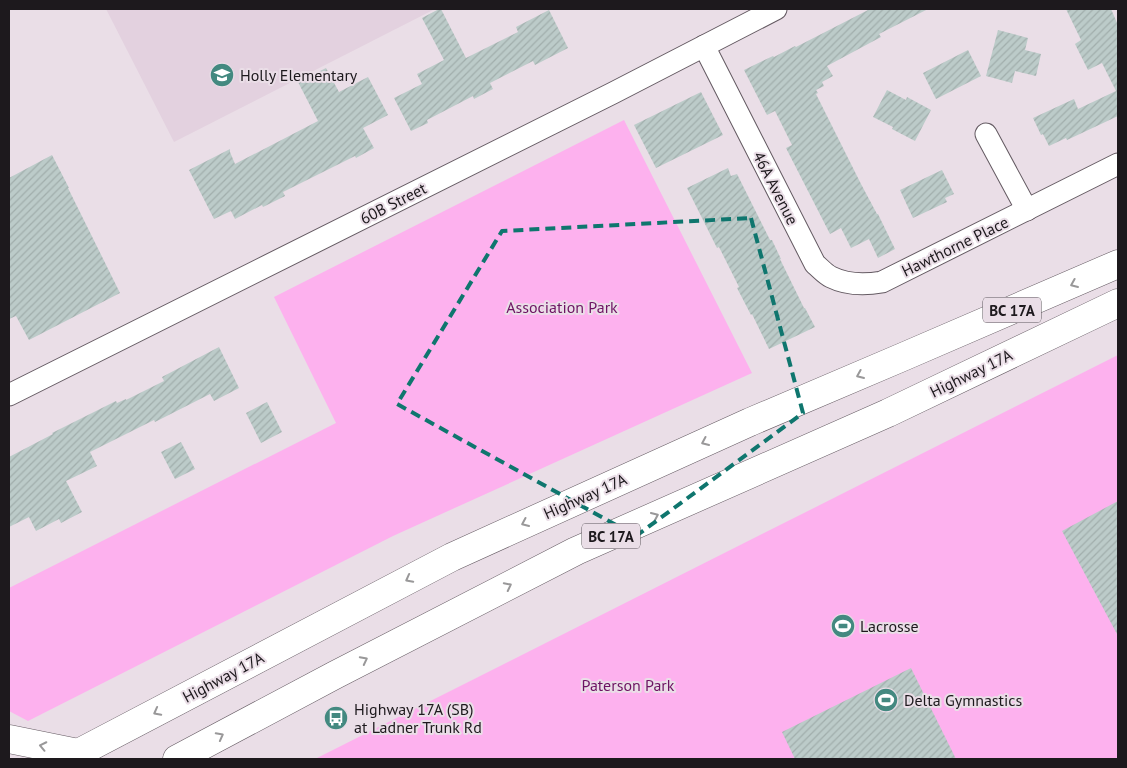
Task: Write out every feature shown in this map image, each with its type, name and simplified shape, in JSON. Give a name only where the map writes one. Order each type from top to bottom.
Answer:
[{"type":"highway","name":"Highway 17A","points":[[73,756],[452,556],[750,422],[1118,264]]},
{"type":"highway","name":"Highway 17A","points":[[177,759],[334,675],[576,551],[888,413],[1118,303]]},
{"type":"highway","points":[[9,739],[73,756]]},
{"type":"street","name":"60B Street","points":[[9,395],[776,9]]},
{"type":"street","name":"46A Avenue","points":[[704,46],[815,264],[830,277],[847,283],[865,284],[882,282]]},
{"type":"street","name":"Hawthorne Place","points":[[986,134],[1027,210]]},
{"type":"street","name":"Hawthorne Place","points":[[882,282],[1118,164]]},
{"type":"highlighted area","points":[[751,218],[803,413],[636,536],[397,404],[502,231]]},
{"type":"shaded area","name":"Holly Elementary","points":[[106,9],[435,9],[174,142]]},
{"type":"green space","name":"Association Park","points":[[624,120],[752,373],[393,536],[28,721],[9,711],[9,588],[336,423],[274,297]]},
{"type":"green space","name":"Paterson Park","points":[[1118,355],[1118,759],[315,759]]},
{"type":"building","points":[[441,9],[466,58],[518,32],[516,27],[549,10],[568,48],[535,65],[533,61],[490,83],[493,89],[474,99],[473,96],[427,120],[428,123],[411,131],[394,98],[422,84],[417,74],[444,60],[422,18]]},
{"type":"building","points":[[870,9],[928,9],[879,34],[881,37],[827,66],[833,76],[822,82],[824,86],[816,90],[818,93],[816,94],[895,249],[878,258],[869,239],[851,248],[841,228],[830,234],[786,148],[792,145],[775,111],[767,115],[744,70],[796,47]]},
{"type":"building","points":[[1066,9],[1111,9],[1118,25],[1118,116],[1067,140],[1066,138],[1049,146],[1033,118],[1074,99],[1078,109],[1116,91],[1102,63],[1088,70],[1075,44],[1081,40]]},
{"type":"building","points":[[998,30],[1028,38],[1025,50],[1041,54],[1036,76],[1015,71],[1012,83],[986,76]]},
{"type":"building","points":[[968,50],[981,76],[936,99],[923,73]]},
{"type":"building","points":[[326,68],[339,92],[368,77],[388,115],[363,128],[374,148],[283,192],[285,196],[263,207],[262,205],[235,219],[231,211],[214,219],[189,170],[230,149],[235,164],[318,121],[298,82]]},
{"type":"building","points":[[887,90],[906,100],[907,97],[931,110],[915,141],[873,117]]},
{"type":"building","points":[[701,92],[723,135],[656,168],[634,125]]},
{"type":"building","points":[[52,155],[120,293],[29,340],[16,316],[9,319],[9,178]]},
{"type":"building","points":[[728,168],[731,176],[737,174],[815,327],[769,349],[737,288],[739,287],[719,247],[717,248],[687,188]]},
{"type":"building","points":[[942,170],[954,194],[945,198],[947,202],[913,218],[900,190]]},
{"type":"building","points":[[219,347],[239,388],[214,401],[210,394],[90,452],[97,466],[66,481],[82,512],[61,523],[59,519],[36,531],[29,517],[9,527],[9,457],[116,401],[117,403],[126,400],[164,381],[162,377]]},
{"type":"building","points":[[267,402],[282,432],[261,443],[246,413]]},
{"type":"building","points":[[181,442],[195,469],[175,479],[161,452]]},
{"type":"building","points":[[1118,501],[1118,636],[1062,531]]},
{"type":"building","name":"Delta Gymnastics","points":[[911,668],[956,759],[795,759],[782,732]]},
{"type":"place","name":"Holly Elementary","points":[[222,75]]},
{"type":"place","name":"Lacrosse","points":[[843,626]]},
{"type":"place","name":"Delta Gymnastics","points":[[886,700]]},
{"type":"place","name":"Highway 17A (SB) at Ladner Trunk Rd","points":[[336,718]]}]
